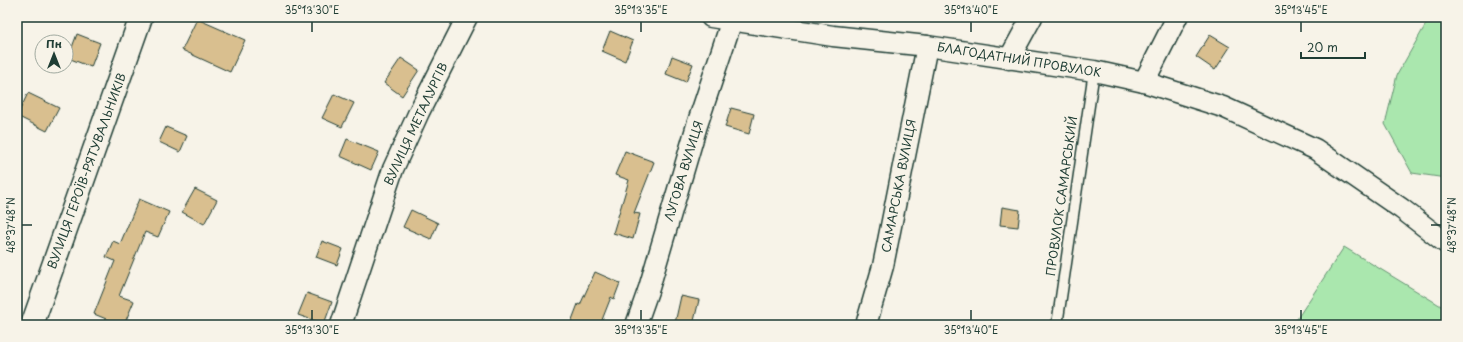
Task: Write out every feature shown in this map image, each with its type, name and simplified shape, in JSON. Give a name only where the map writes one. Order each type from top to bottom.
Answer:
[{"type":"street","name":"ВУЛИЦЯ ГЕРОЇВ-РЯТУВАЛЬНИКІВ","points":[[32,325],[142,17]]},
{"type":"street","name":"ВУЛИЦЯ МЕТАЛУРГІВ","points":[[341,325],[393,169],[419,112],[467,17]]},
{"type":"street","name":"БЛАГОДАТНИЙ ПРОВУЛОК","points":[[712,17],[833,36],[927,46],[1094,71],[1144,82],[1223,107],[1315,149],[1402,209],[1446,243]]},
{"type":"street","points":[[1009,59],[1032,17]]},
{"type":"street","points":[[1144,82],[1177,17]]},
{"type":"street","name":"ЛУГОВА ВУЛИЦЯ","points":[[636,325],[649,288],[732,19]]},
{"type":"street","name":"САМАРСЬКА ВУЛИЦЯ","points":[[866,325],[883,266],[927,46]]},
{"type":"lane","name":"ПРОВУЛОК САМАРСЬКИЙ","points":[[1057,325],[1094,71]]},
{"type":"green space","points":[[1430,17],[1446,20],[1446,178],[1412,173],[1385,124],[1397,75]]},
{"type":"green space","points":[[1344,247],[1446,309],[1446,325],[1293,325]]},
{"type":"building","points":[[197,19],[245,40],[230,72],[182,50]]},
{"type":"building","points":[[610,31],[633,41],[625,61],[602,51]]},
{"type":"building","points":[[77,34],[100,43],[91,67],[74,60],[74,42]]},
{"type":"building","points":[[1210,35],[1230,47],[1215,70],[1196,57]]},
{"type":"building","points":[[672,56],[693,64],[686,82],[666,74]]},
{"type":"building","points":[[401,58],[419,70],[402,96],[384,83]]},
{"type":"building","points":[[28,93],[59,108],[47,131],[17,116]]},
{"type":"building","points":[[334,94],[354,103],[342,127],[322,118]]},
{"type":"building","points":[[731,108],[754,114],[749,134],[725,127]]},
{"type":"building","points":[[166,127],[187,136],[180,152],[159,142]]},
{"type":"building","points":[[347,139],[379,152],[371,170],[340,156]]},
{"type":"building","points":[[625,151],[654,162],[634,213],[640,214],[633,239],[613,233],[629,180],[615,175]]},
{"type":"building","points":[[195,189],[217,200],[204,224],[182,212]]},
{"type":"building","points":[[139,199],[169,212],[158,237],[145,232],[119,296],[134,301],[124,325],[121,325],[94,314],[115,261],[106,257],[113,241],[120,244]]},
{"type":"building","points":[[1002,207],[1020,210],[1018,227],[1000,225]]},
{"type":"building","points":[[411,210],[438,223],[431,239],[403,227]]},
{"type":"building","points":[[322,241],[343,249],[337,265],[316,257]]},
{"type":"building","points":[[595,272],[620,283],[614,299],[611,297],[600,325],[570,325],[578,304],[580,305]]},
{"type":"building","points":[[307,293],[332,302],[324,324],[298,315]]},
{"type":"building","points":[[681,296],[699,300],[693,325],[675,323]]}]
